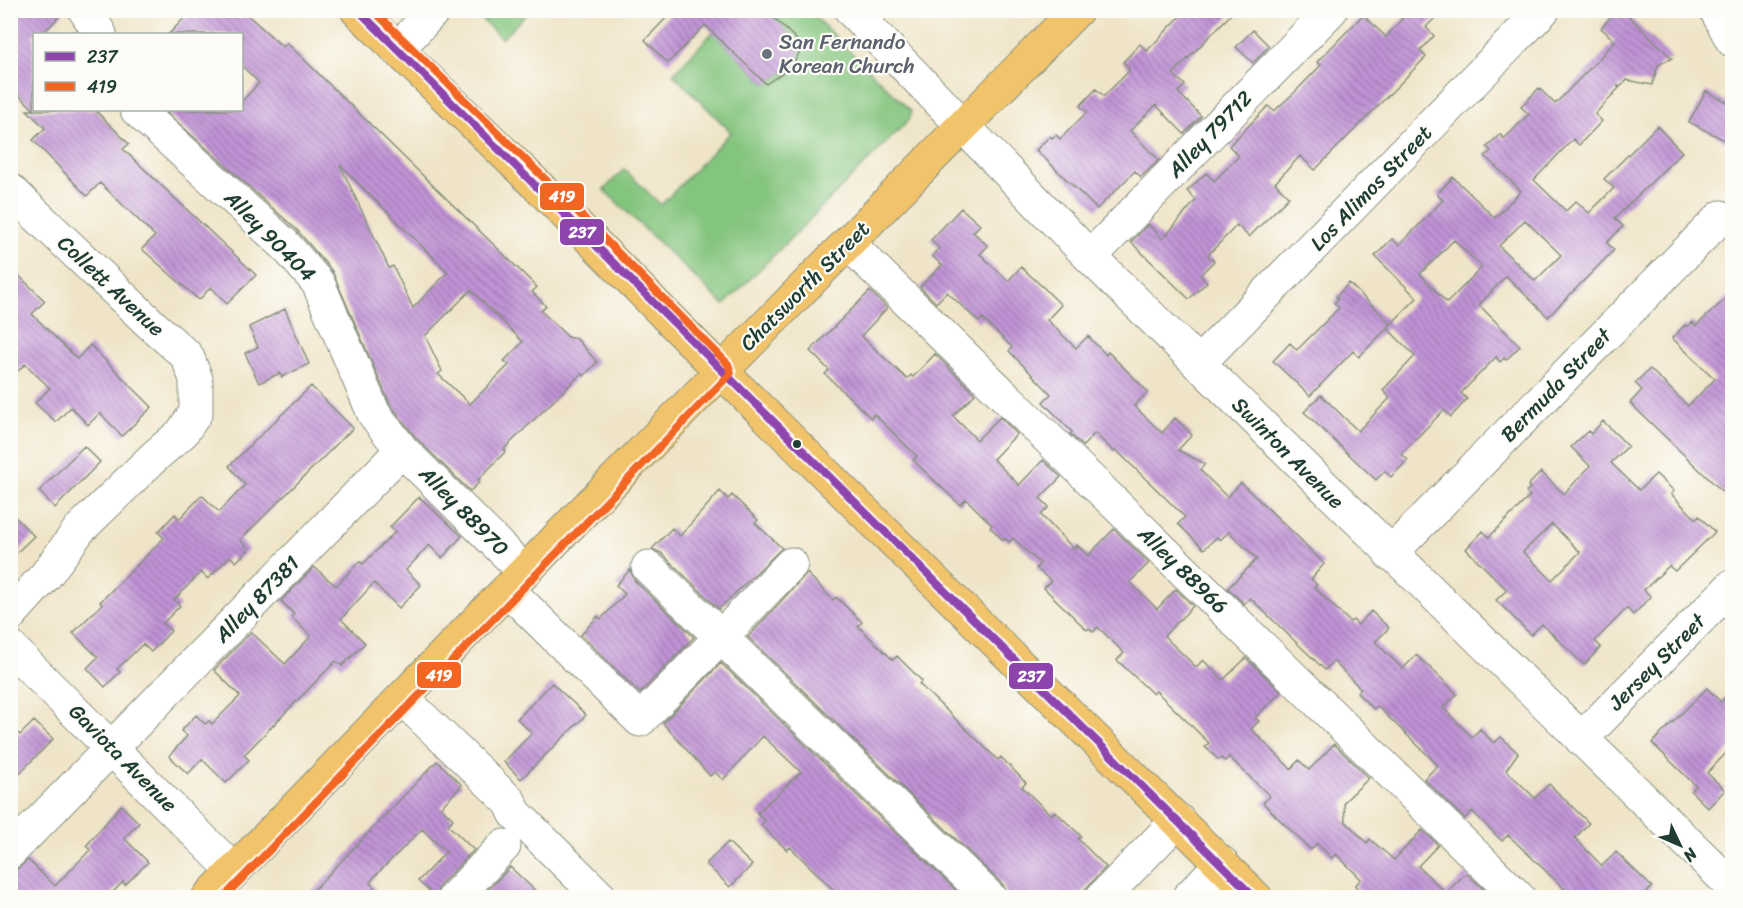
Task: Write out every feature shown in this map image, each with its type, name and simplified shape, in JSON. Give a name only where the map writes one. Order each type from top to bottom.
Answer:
[{"type":"main road","points":[[357,10],[1257,897]]},
{"type":"main road","name":"Chatsworth Street","points":[[208,897],[1077,10]]},
{"type":"street","points":[[85,10],[99,33]]},
{"type":"street","points":[[397,50],[434,10]]},
{"type":"street","name":"Swinton Avenue","points":[[851,10],[1090,257],[1390,554],[1732,886]]},
{"type":"street","name":"Alley 79712","points":[[1090,257],[1331,10]]},
{"type":"street","name":"Los Alimos Street","points":[[1198,364],[1544,10]]},
{"type":"street","points":[[1716,10],[1732,40]]},
{"type":"street","name":"Alley 90404","points":[[138,111],[284,244],[318,283],[374,414],[402,450]]},
{"type":"street","name":"Collett Avenue","points":[[10,190],[182,351],[192,368],[198,389],[196,412],[182,434],[155,456],[79,530],[46,575],[10,615]]},
{"type":"street","name":"Bermuda Street","points":[[1390,554],[1721,217]]},
{"type":"street","name":"Alley 88966","points":[[848,243],[1519,897]]},
{"type":"street","name":"Alley 88970","points":[[402,450],[640,720],[721,637]]},
{"type":"street","name":"Alley 87381","points":[[10,852],[402,450]]},
{"type":"street","points":[[721,637],[791,564]]},
{"type":"street","points":[[648,567],[990,897]]},
{"type":"street","name":"Jersey Street","points":[[1581,739],[1732,586]]},
{"type":"street","name":"Gaviota Avenue","points":[[10,647],[234,871]]},
{"type":"street","points":[[402,698],[510,802],[515,813],[601,897]]},
{"type":"street","points":[[1102,897],[1178,820]]},
{"type":"street","points":[[454,897],[504,846]]},
{"type":"street","points":[[1188,897],[1222,863]]},
{"type":"green space","points":[[479,11],[529,11],[502,39],[476,14]]},
{"type":"green space","points":[[766,11],[809,11],[911,111],[910,119],[724,305],[604,190],[624,169],[661,205],[731,132],[673,74],[713,32],[766,84],[792,66]]},
{"type":"building","points":[[10,10],[66,10],[43,33],[33,33],[33,109],[10,86]]},
{"type":"building","points":[[192,10],[242,10],[283,47],[287,43],[537,287],[532,292],[546,306],[541,311],[569,338],[576,338],[597,362],[584,376],[581,374],[504,449],[506,451],[470,491],[416,438],[390,404],[332,271],[297,230],[165,111],[243,111],[243,100],[259,83],[243,67],[243,33],[170,33]],"holes":[[[340,165],[448,272],[413,308],[393,266],[389,268]],[[471,290],[523,342],[504,361],[509,365],[470,404],[438,374],[442,371],[425,336]]]},
{"type":"building","name":"San Fernando Korean Church","points":[[674,10],[766,10],[803,46],[792,66],[766,84],[705,25],[668,63],[645,40]]},
{"type":"building","points":[[1186,10],[1235,10],[1173,74],[1185,85],[1178,92],[1201,116],[1184,134],[1156,105],[1130,131],[1159,160],[1141,177],[1135,171],[1097,209],[1036,150],[1050,136],[1052,138],[1056,135],[1060,139],[1087,112],[1080,106],[1096,89],[1104,96],[1129,71],[1123,62],[1140,44],[1147,51]]},
{"type":"building","points":[[1410,10],[1443,10],[1426,27],[1434,36],[1420,51],[1426,57],[1315,170],[1300,156],[1275,183],[1289,197],[1249,237],[1237,225],[1208,255],[1214,261],[1200,275],[1207,282],[1189,299],[1131,242],[1148,224],[1163,239],[1196,200],[1187,191],[1206,173],[1214,181],[1239,156],[1229,146],[1268,106],[1274,111],[1294,93],[1321,65],[1317,62],[1363,15],[1386,37]]},
{"type":"building","points":[[1617,10],[1622,10],[1672,58],[1658,65],[1652,85],[1627,80],[1620,87],[1617,85],[1619,88],[1595,114],[1602,121],[1579,145],[1573,139],[1534,180],[1566,211],[1576,201],[1589,213],[1614,188],[1604,179],[1657,126],[1682,152],[1615,218],[1623,226],[1607,243],[1614,250],[1548,317],[1506,276],[1479,305],[1520,346],[1506,360],[1504,358],[1500,362],[1496,357],[1461,393],[1467,399],[1451,417],[1444,410],[1401,454],[1408,460],[1391,477],[1385,471],[1376,480],[1304,412],[1321,395],[1358,431],[1390,398],[1383,390],[1415,356],[1387,328],[1417,298],[1375,256],[1392,239],[1399,245],[1426,218],[1443,200],[1437,194],[1453,177],[1495,218],[1521,191],[1485,156],[1491,151],[1487,147],[1500,134],[1504,139],[1529,114],[1521,107],[1539,88],[1555,104],[1595,63],[1615,41],[1601,28]],"holes":[[[1525,220],[1561,255],[1535,281],[1499,246]],[[1454,240],[1482,267],[1447,303],[1420,274]]]},
{"type":"building","points":[[1253,30],[1269,46],[1253,63],[1236,47]]},
{"type":"building","points":[[1706,91],[1732,105],[1732,144],[1689,122]]},
{"type":"building","points":[[27,110],[96,111],[129,144],[123,149],[256,275],[227,304],[211,287],[199,300],[142,249],[155,236],[100,183],[87,196],[33,140],[45,128]]},
{"type":"building","points":[[961,208],[980,225],[973,232],[988,246],[980,254],[1008,281],[1021,267],[1061,305],[1047,320],[1076,348],[1088,336],[1106,355],[1108,352],[1148,392],[1134,406],[1162,433],[1175,418],[1192,435],[1178,450],[1205,464],[1200,470],[1227,497],[1241,483],[1324,564],[1311,579],[1317,585],[1314,587],[1350,622],[1353,620],[1358,625],[1371,611],[1389,628],[1375,642],[1403,669],[1416,655],[1440,677],[1457,694],[1443,708],[1472,737],[1480,729],[1494,743],[1501,737],[1518,753],[1506,770],[1535,798],[1549,784],[1589,823],[1575,838],[1602,866],[1616,852],[1652,887],[1642,897],[1573,897],[1508,835],[1502,841],[1472,811],[1465,819],[1424,779],[1438,765],[1377,706],[1374,709],[1357,693],[1361,689],[1333,661],[1325,670],[1250,598],[1244,604],[1228,588],[1257,559],[1229,532],[1220,540],[1217,537],[1204,549],[1178,524],[1185,517],[1116,450],[1114,452],[1095,433],[1083,446],[1070,434],[1072,432],[1043,402],[1051,394],[1009,351],[1012,347],[982,318],[979,322],[947,292],[936,303],[920,287],[942,265],[932,256],[939,248],[931,240]]},
{"type":"building","points":[[10,267],[45,301],[32,314],[77,359],[90,345],[152,407],[122,436],[100,413],[88,425],[71,407],[56,422],[35,403],[50,388],[25,364],[10,379]]},
{"type":"building","points":[[1349,283],[1391,324],[1359,357],[1353,351],[1310,396],[1273,361],[1290,343],[1297,350],[1339,308],[1334,303],[1338,299],[1336,297]]},
{"type":"building","points":[[870,291],[887,308],[861,336],[907,379],[911,375],[913,377],[935,354],[975,394],[953,416],[977,440],[1000,417],[1017,434],[993,459],[1019,485],[1043,460],[1061,477],[1040,498],[1049,507],[1041,515],[1074,549],[1077,545],[1088,556],[1114,529],[1149,563],[1130,582],[1157,609],[1176,589],[1193,606],[1164,636],[1196,667],[1203,660],[1223,680],[1246,658],[1281,692],[1255,718],[1259,721],[1251,729],[1291,769],[1299,760],[1309,770],[1334,744],[1369,778],[1344,802],[1345,821],[1367,843],[1370,839],[1394,860],[1422,830],[1438,845],[1418,866],[1446,893],[1466,873],[1492,897],[1367,897],[1355,886],[1361,879],[1336,854],[1332,858],[1317,843],[1311,850],[1263,803],[1270,796],[1229,757],[1225,761],[1221,758],[1219,760],[1205,747],[1209,743],[1156,691],[1153,694],[1117,660],[1124,653],[1098,627],[1093,632],[1089,628],[1087,630],[1044,588],[1051,581],[1036,568],[1040,564],[1013,538],[1009,542],[1005,538],[1003,540],[990,527],[992,525],[966,499],[960,505],[913,460],[917,456],[874,414],[871,418],[825,374],[829,370],[810,351]]},
{"type":"building","points":[[1732,293],[1732,501],[1630,403],[1642,390],[1635,383],[1650,369],[1688,406],[1715,379],[1672,338],[1685,325],[1687,327],[1692,322],[1696,326]]},
{"type":"building","points":[[285,309],[309,364],[282,377],[280,373],[259,383],[245,353],[258,347],[249,327]]},
{"type":"building","points":[[311,386],[353,428],[240,540],[249,549],[236,562],[230,556],[208,579],[201,572],[174,600],[180,606],[163,623],[171,631],[151,652],[143,644],[117,669],[120,672],[105,687],[87,668],[98,657],[73,633],[102,604],[100,602],[164,538],[158,532],[175,514],[179,519],[202,495],[219,512],[245,485],[229,466]]},
{"type":"building","points":[[1603,421],[1628,446],[1611,463],[1639,490],[1656,474],[1674,491],[1671,494],[1696,519],[1699,516],[1715,532],[1675,571],[1669,566],[1644,590],[1651,597],[1633,615],[1627,608],[1595,641],[1601,647],[1584,665],[1542,624],[1531,635],[1496,600],[1507,590],[1466,549],[1483,531],[1489,537],[1530,496],[1526,492],[1530,488],[1528,485],[1541,472],[1564,494],[1590,466],[1571,447],[1588,431],[1591,434]],"holes":[[[1552,524],[1580,552],[1552,580],[1523,552]]]},
{"type":"building","points":[[84,446],[100,462],[55,508],[39,491]]},
{"type":"building","points":[[720,491],[728,499],[732,495],[758,520],[755,523],[782,548],[719,609],[661,553],[652,549],[672,528],[680,536]]},
{"type":"building","points":[[419,497],[462,536],[442,558],[429,545],[406,570],[421,585],[399,608],[374,583],[341,619],[365,643],[342,666],[336,661],[244,755],[249,760],[226,783],[202,759],[188,774],[169,756],[187,736],[181,731],[196,715],[205,724],[209,721],[212,724],[240,696],[214,670],[251,632],[285,664],[311,636],[291,617],[294,614],[281,601],[314,567],[336,586],[360,561],[363,564],[395,532],[390,527]]},
{"type":"building","points":[[10,512],[34,536],[10,559]]},
{"type":"building","points":[[630,570],[635,581],[694,637],[640,693],[581,635],[598,616],[601,619],[625,594],[616,585]]},
{"type":"building","points":[[807,573],[833,600],[836,597],[862,622],[858,626],[893,660],[897,656],[922,681],[919,684],[998,760],[1001,757],[1026,783],[1022,787],[1051,815],[1055,811],[1081,836],[1078,839],[1106,867],[1078,897],[1008,897],[1003,885],[748,637]]},
{"type":"building","points":[[721,663],[963,897],[841,897],[790,847],[787,850],[761,825],[765,821],[757,813],[801,772],[763,736],[723,780],[715,772],[710,776],[663,723]]},
{"type":"building","points":[[552,683],[586,715],[521,779],[504,762],[532,733],[517,719]]},
{"type":"building","points":[[1707,688],[1721,702],[1732,689],[1732,747],[1707,773],[1725,790],[1708,808],[1691,791],[1696,786],[1652,743]]},
{"type":"building","points":[[34,721],[53,739],[10,783],[10,726],[20,735]]},
{"type":"building","points":[[437,761],[462,785],[441,807],[453,819],[448,825],[474,850],[440,885],[436,897],[418,881],[446,852],[422,829],[374,877],[370,883],[376,889],[367,897],[307,897]]},
{"type":"building","points":[[121,805],[139,823],[124,838],[148,862],[125,885],[123,882],[108,897],[10,897],[10,870],[16,870],[28,860],[55,886],[90,850],[86,846]]},
{"type":"building","points":[[728,842],[752,865],[730,887],[706,864]]},
{"type":"building","points":[[510,867],[542,897],[492,897],[486,892]]},
{"type":"transit line","name":"237","points":[[358,10],[1255,898]]},
{"type":"transit line","name":"419","points":[[223,898],[731,373],[728,364],[373,10]]},
{"type":"place","name":"San Fernando Korean Church","points":[[767,54]]}]
